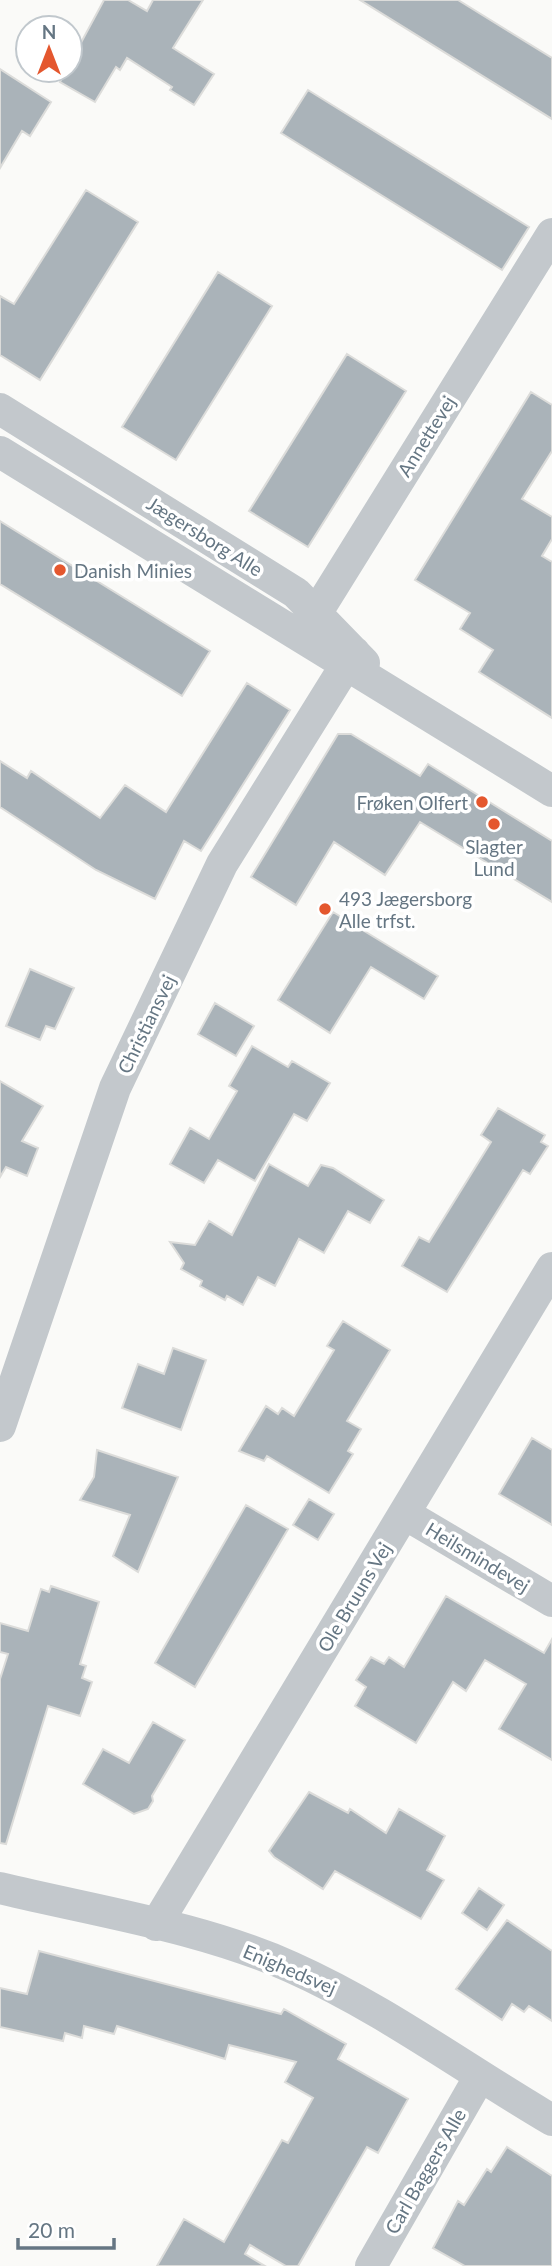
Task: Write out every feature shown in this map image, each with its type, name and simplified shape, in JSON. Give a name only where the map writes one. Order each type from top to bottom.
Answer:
[{"type":"street","name":"Annettevej","points":[[309,625],[552,234]]},
{"type":"street","name":"Jægersborg Alle","points":[[0,409],[296,593],[309,625]]},
{"type":"street","name":"Jægersborg Alle","points":[[0,452],[309,625],[388,690],[552,791]]},
{"type":"street","name":"Christiansvej","points":[[0,1426],[115,1088],[222,864],[350,658]]},
{"type":"street","name":"Ole Bruuns Vej","points":[[156,1926],[552,1268]]},
{"type":"street","name":"Heilsmindevej","points":[[405,1514],[552,1601]]},
{"type":"street","name":"Enighedsvej","points":[[0,1888],[237,1946],[290,1966],[348,1994],[552,2120]]},
{"type":"street","name":"Carl Baggers Alle","points":[[371,2266],[480,2076]]},
{"type":"building","points":[[104,0],[128,0],[147,11],[153,0],[203,0],[173,48],[214,74],[194,105],[170,90],[172,87],[127,58],[120,70],[116,67],[95,102],[64,84],[84,84],[84,37]]},
{"type":"building","points":[[360,0],[458,0],[552,58],[552,119]]},
{"type":"building","points":[[0,69],[14,78],[14,84],[23,84],[51,102],[30,136],[22,131],[0,168]]},
{"type":"building","points":[[308,90],[529,227],[502,270],[281,133]]},
{"type":"building","points":[[86,190],[138,222],[40,380],[0,355],[0,296],[14,304]]},
{"type":"building","points":[[218,272],[272,306],[176,460],[122,427]]},
{"type":"building","points":[[347,354],[406,391],[308,547],[249,511]]},
{"type":"building","points":[[531,392],[552,405],[552,451],[522,499],[552,517],[552,539],[542,556],[552,562],[552,718],[479,672],[493,650],[460,629],[470,613],[415,580]]},
{"type":"building","points":[[0,521],[210,651],[182,696],[0,584]]},
{"type":"building","points":[[247,683],[290,710],[201,851],[184,841],[155,899],[96,870],[0,807],[0,761],[27,778],[31,771],[100,818],[125,785],[166,812]]},
{"type":"building","points":[[338,734],[351,734],[420,776],[428,764],[552,841],[552,902],[420,822],[385,875],[334,842],[296,905],[251,877]]},
{"type":"building","points":[[333,912],[438,976],[424,999],[371,967],[330,1033],[278,1000]]},
{"type":"building","points":[[30,969],[74,988],[55,1029],[46,1026],[40,1040],[6,1026]]},
{"type":"building","points":[[215,1003],[254,1026],[236,1056],[198,1034]]},
{"type":"building","points":[[252,1046],[288,1067],[292,1061],[330,1083],[307,1121],[294,1114],[255,1181],[218,1160],[204,1183],[170,1164],[190,1128],[209,1139],[237,1091],[229,1086]]},
{"type":"building","points":[[0,1081],[43,1106],[22,1141],[38,1148],[27,1176],[6,1167],[0,1177]]},
{"type":"building","points":[[498,1108],[545,1135],[541,1142],[548,1146],[530,1174],[523,1170],[447,1292],[402,1266],[419,1237],[429,1242],[491,1142],[481,1135]]},
{"type":"building","points":[[269,1164],[308,1186],[321,1165],[333,1168],[384,1200],[370,1223],[348,1211],[324,1253],[299,1239],[275,1286],[258,1277],[243,1305],[227,1296],[225,1300],[200,1286],[202,1281],[181,1269],[184,1263],[170,1242],[195,1245],[209,1221],[232,1235]]},
{"type":"building","points":[[343,1321],[390,1350],[347,1421],[361,1429],[348,1451],[353,1454],[329,1493],[267,1456],[264,1461],[239,1451],[266,1406],[278,1414],[282,1408],[294,1416],[334,1350],[327,1346]]},
{"type":"building","points":[[173,1348],[206,1360],[181,1430],[122,1408],[138,1364],[164,1374]]},
{"type":"building","points":[[532,1438],[552,1450],[552,1525],[499,1494]]},
{"type":"building","points":[[97,1450],[178,1477],[138,1572],[113,1556],[130,1515],[80,1500],[94,1477]]},
{"type":"building","points":[[309,1499],[334,1514],[318,1540],[293,1525]]},
{"type":"building","points":[[246,1505],[288,1529],[195,1687],[155,1663]]},
{"type":"building","points":[[51,1586],[99,1602],[80,1664],[86,1666],[82,1678],[92,1682],[80,1716],[48,1706],[6,1844],[0,1843],[0,1679],[8,1654],[0,1652],[0,1623],[28,1631],[41,1589],[49,1592]]},
{"type":"building","points":[[446,1596],[544,1653],[552,1639],[552,1760],[499,1729],[526,1684],[485,1660],[466,1691],[453,1682],[416,1743],[355,1706],[366,1687],[356,1680],[371,1657],[384,1664],[389,1657],[404,1667]]},
{"type":"building","points":[[153,1722],[185,1740],[152,1796],[153,1801],[148,1809],[134,1814],[83,1784],[103,1749],[129,1763]]},
{"type":"building","points":[[309,1792],[348,1813],[350,1809],[386,1833],[399,1809],[445,1836],[427,1870],[444,1880],[421,1919],[335,1871],[323,1889],[274,1857],[269,1851]]},
{"type":"building","points":[[479,1888],[504,1905],[487,1930],[462,1913]]},
{"type":"building","points":[[507,1920],[552,1951],[552,2021],[529,2006],[524,2012],[512,2004],[502,2020],[456,1989]]},
{"type":"building","points":[[39,1951],[281,2014],[284,2009],[346,2044],[338,2059],[408,2099],[378,2153],[367,2147],[298,2266],[286,2266],[250,2245],[245,2254],[265,2266],[157,2266],[184,2219],[224,2242],[282,2140],[288,2143],[313,2098],[285,2082],[296,2062],[229,2045],[225,2059],[117,2026],[114,2034],[84,2026],[82,2038],[65,2033],[63,2041],[0,2027],[0,1988],[27,1994]]},
{"type":"building","points":[[507,2147],[552,2176],[552,2266],[465,2266],[433,2248],[458,2201],[464,2205],[487,2169],[491,2172]]},
{"type":"place","name":"Danish Minies","points":[[60,570]]},
{"type":"place","name":"Frøken Olfert","points":[[482,802]]},
{"type":"place","name":"Slagter Lund","points":[[494,824]]},
{"type":"place","name":"493 Jægersborg Alle trfst.","points":[[325,909]]}]
